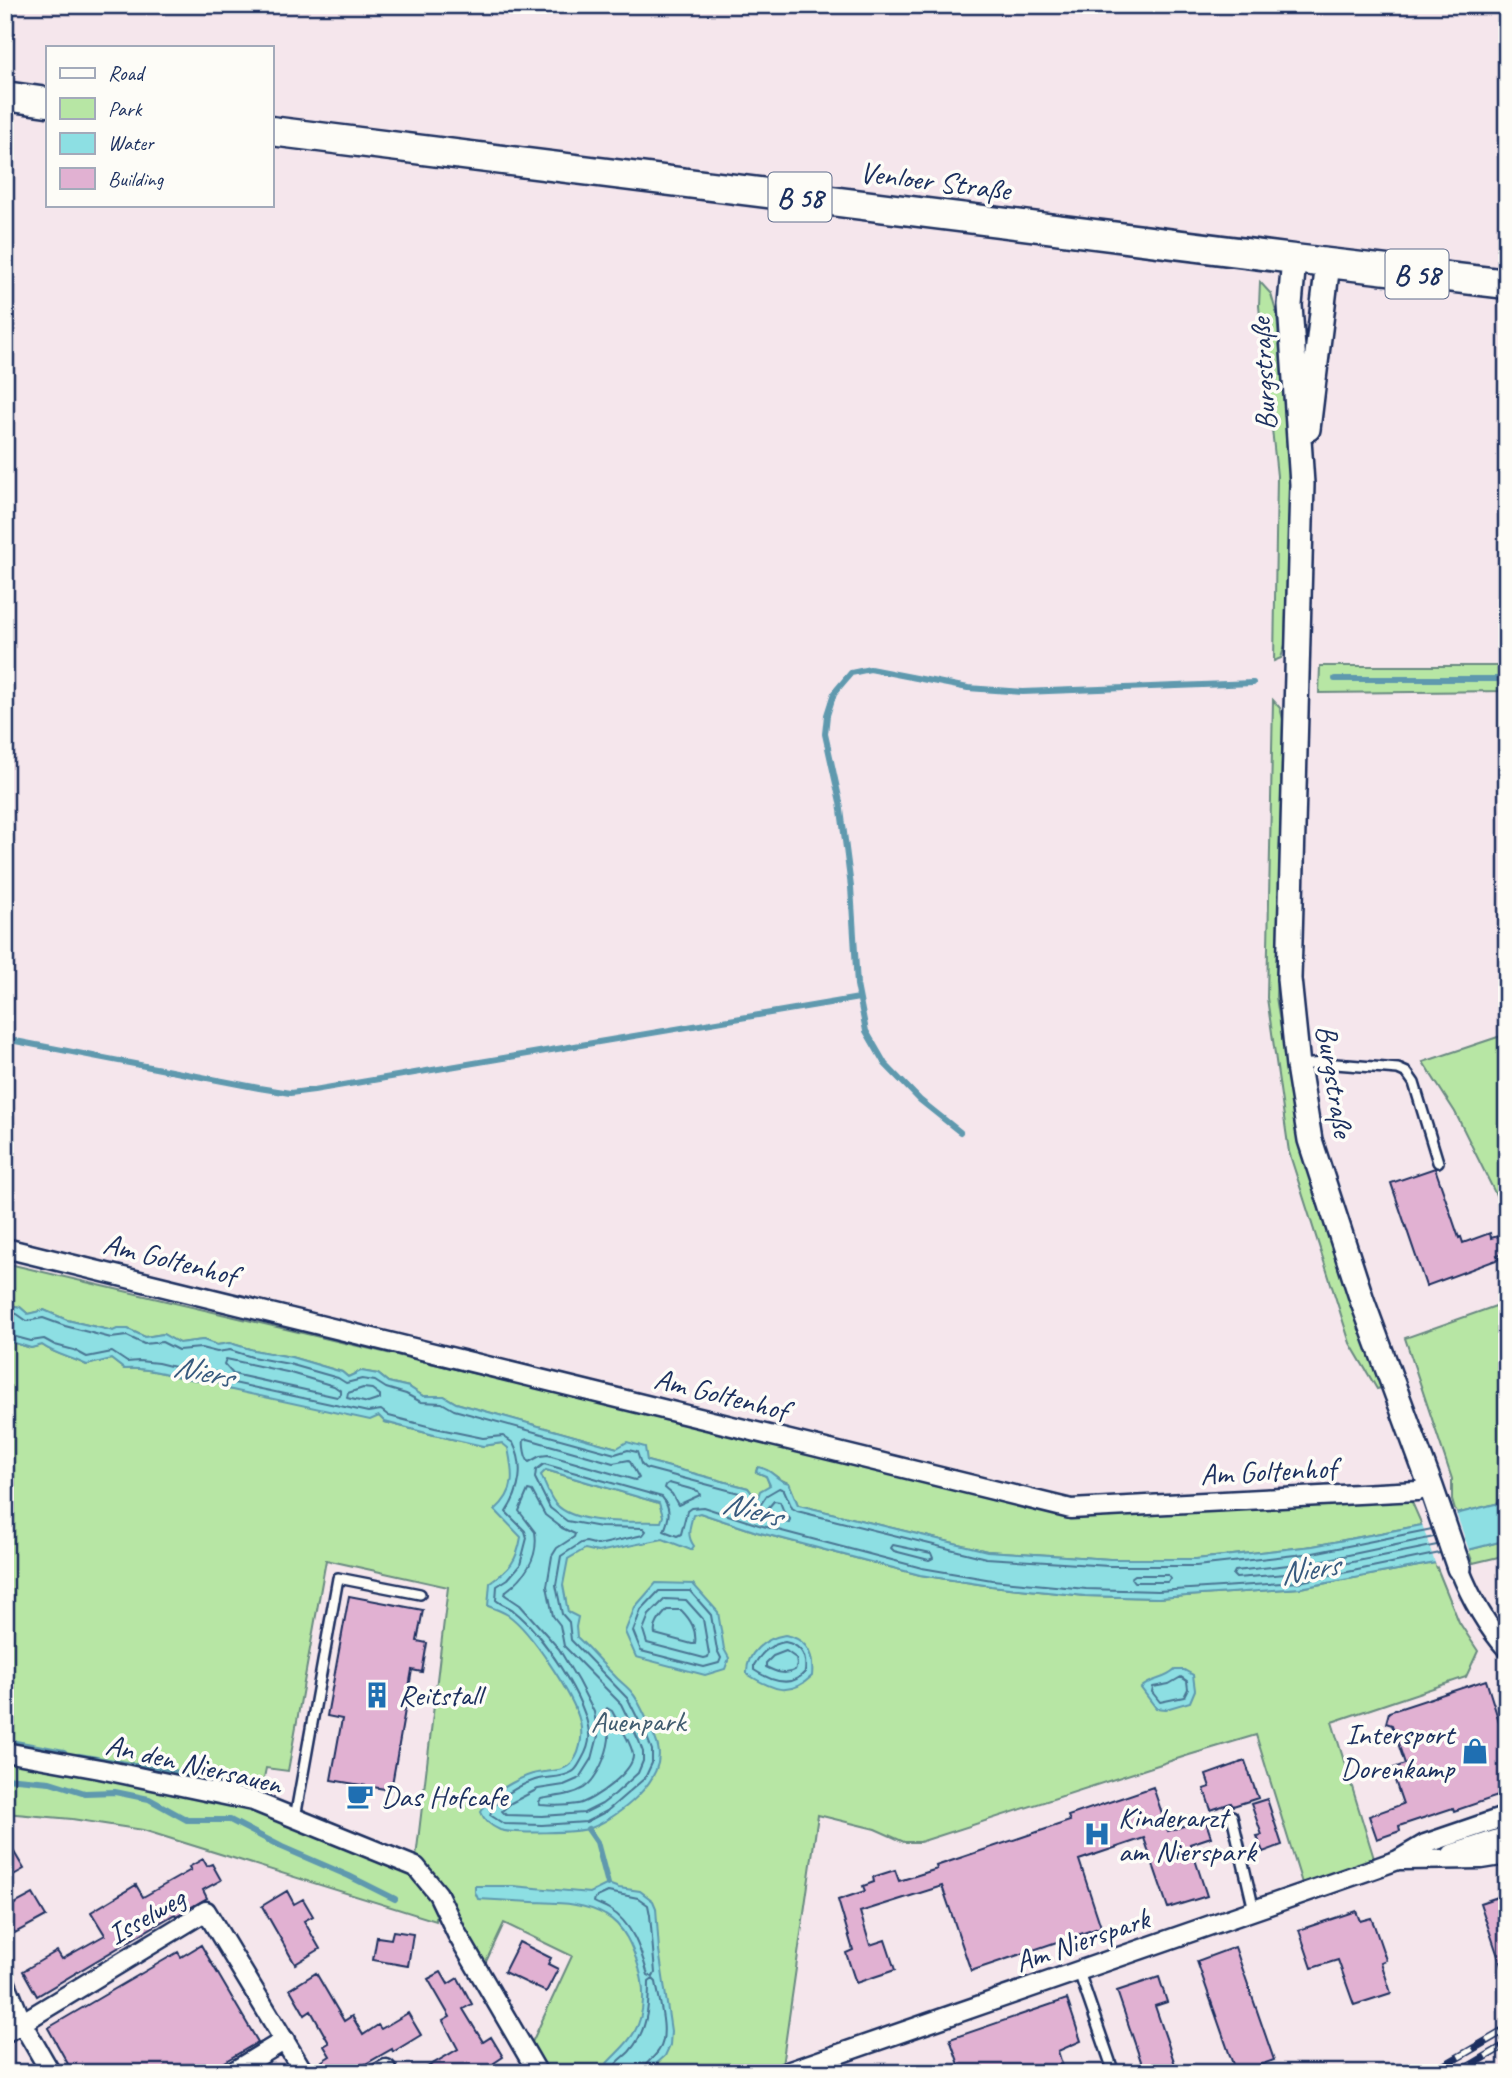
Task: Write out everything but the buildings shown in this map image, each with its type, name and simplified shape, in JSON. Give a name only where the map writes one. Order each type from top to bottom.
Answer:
[{"type":"main road","points":[[5,96],[46,102]]},
{"type":"main road","name":"Venloer Straße","points":[[273,131],[1507,284]]},
{"type":"street","name":"Burgstraße","points":[[1294,259],[1290,305],[1301,484],[1289,979],[1298,1066],[1310,1140],[1362,1300],[1470,1596],[1484,1622],[1507,1649]]},
{"type":"street","name":"Burgstraße","points":[[1301,484],[1328,263]]},
{"type":"street","name":"Am Goltenhof","points":[[5,1248],[1071,1509],[1417,1491],[1435,1496]]},
{"type":"street","name":"An den Niersauen","points":[[5,1752],[253,1801],[416,1867],[438,1894],[457,1934],[538,2073]]},
{"type":"street","name":"Am Nierspark","points":[[784,2073],[1398,1860],[1425,1844],[1507,1816]]},
{"type":"street","name":"Am Nierspark","points":[[1435,1860],[1507,1836]]},
{"type":"street","name":"Am Nierspark","points":[[1398,1860],[1482,1859],[1507,1855]]},
{"type":"street","name":"Isselweg","points":[[22,2023],[206,1911],[304,2073]]},
{"type":"street","points":[[5,1981],[22,2023],[51,2073]]},
{"type":"street","points":[[5,2033],[22,2023]]},
{"type":"street","points":[[231,2073],[285,2040]]},
{"type":"lane","points":[[1298,1066],[1323,1063],[1398,1069],[1407,1073],[1414,1083],[1438,1161]]},
{"type":"lane","points":[[295,1818],[338,1578],[420,1594]]},
{"type":"lane","points":[[1232,1815],[1254,1910]]},
{"type":"lane","points":[[1079,1972],[1114,2073]]},
{"type":"green space","points":[[1260,282],[1271,294],[1277,315],[1290,481],[1285,645],[1281,658],[1274,661],[1277,476],[1259,306]]},
{"type":"green space","points":[[1320,666],[1507,666],[1507,691],[1319,693]]},
{"type":"green space","points":[[1273,700],[1280,708],[1283,719],[1276,997],[1299,1143],[1381,1388],[1377,1389],[1350,1343],[1289,1152],[1267,998]]},
{"type":"green space","points":[[1507,1034],[1507,1196],[1497,1197],[1455,1112],[1423,1062]]},
{"type":"green space","points":[[5,1263],[1072,1517],[1411,1500],[1422,1525],[1313,1546],[1196,1559],[1110,1559],[987,1551],[798,1505],[789,1483],[762,1469],[757,1468],[756,1472],[766,1476],[770,1486],[757,1500],[748,1488],[647,1461],[617,1448],[456,1403],[444,1396],[423,1396],[409,1387],[388,1382],[378,1374],[361,1371],[348,1377],[342,1372],[291,1357],[230,1343],[217,1345],[203,1340],[179,1343],[163,1334],[145,1337],[128,1329],[113,1331],[67,1320],[44,1310],[28,1314],[20,1307],[5,1304]]},
{"type":"green space","points":[[1507,1302],[1507,1501],[1456,1514],[1452,1500],[1452,1479],[1405,1338]]},
{"type":"green space","name":"Auenpark","points":[[5,1340],[31,1348],[42,1345],[86,1365],[111,1359],[124,1369],[148,1370],[194,1380],[216,1379],[379,1416],[385,1422],[483,1446],[502,1443],[546,1470],[700,1513],[757,1532],[920,1575],[1085,1596],[1158,1598],[1300,1588],[1435,1563],[1459,1622],[1478,1651],[1466,1677],[1332,1722],[1377,1868],[1305,1893],[1256,1735],[920,1842],[904,1842],[875,1829],[818,1815],[781,2073],[538,2073],[527,2053],[572,1956],[504,1923],[477,1981],[437,1908],[436,1921],[143,1830],[72,1819],[5,1813],[5,1757],[253,1801],[415,1866],[448,1587],[326,1560],[288,1771],[266,1768],[261,1792],[80,1755],[5,1747]]},
{"type":"green space","points":[[1507,1540],[1507,1555],[1473,1563],[1468,1550]]},
{"type":"water","name":"Niers","points":[[5,1304],[20,1307],[28,1314],[44,1310],[67,1320],[113,1331],[128,1329],[145,1337],[163,1334],[179,1343],[203,1340],[217,1345],[230,1343],[291,1357],[342,1372],[348,1377],[361,1371],[378,1374],[388,1382],[409,1387],[423,1396],[444,1396],[456,1403],[617,1448],[627,1442],[645,1447],[647,1461],[748,1488],[757,1500],[760,1491],[770,1485],[766,1476],[756,1472],[758,1467],[764,1468],[789,1483],[798,1505],[987,1551],[1110,1559],[1196,1559],[1313,1546],[1422,1525],[1507,1501],[1507,1540],[1468,1550],[1435,1563],[1300,1588],[1158,1598],[1085,1596],[920,1575],[757,1532],[700,1513],[693,1515],[689,1535],[694,1546],[691,1550],[663,1539],[598,1552],[585,1549],[568,1559],[563,1585],[568,1612],[578,1617],[577,1637],[631,1691],[643,1711],[658,1747],[659,1760],[655,1772],[638,1796],[626,1807],[591,1828],[559,1832],[507,1831],[494,1827],[484,1818],[481,1812],[488,1800],[525,1776],[568,1766],[578,1752],[581,1733],[580,1722],[569,1696],[539,1649],[508,1615],[488,1606],[490,1583],[512,1564],[521,1537],[495,1510],[507,1496],[512,1481],[508,1448],[502,1443],[483,1446],[434,1435],[385,1422],[379,1416],[370,1420],[223,1388],[216,1379],[194,1380],[148,1370],[124,1369],[111,1359],[87,1365],[42,1345],[31,1348],[5,1340]],"holes":[[[546,1470],[659,1503],[663,1516],[661,1522],[605,1521],[576,1516],[556,1504],[541,1475]]]},
{"type":"water","points":[[656,1583],[693,1584],[718,1612],[724,1649],[729,1658],[725,1669],[705,1675],[636,1657],[625,1632],[635,1607]]},
{"type":"water","points":[[785,1635],[799,1640],[808,1649],[812,1661],[812,1676],[796,1687],[780,1689],[747,1674],[753,1653],[770,1639]]},
{"type":"water","points":[[1175,1670],[1184,1670],[1193,1675],[1195,1690],[1190,1702],[1166,1709],[1156,1708],[1141,1688]]},
{"type":"water","points":[[608,1884],[640,1891],[653,1901],[656,1908],[659,1950],[671,2031],[670,2045],[665,2056],[646,2073],[604,2073],[603,2068],[632,2036],[638,2024],[643,1992],[631,1945],[612,1919],[579,1905],[478,1899],[475,1892],[475,1886],[513,1886],[590,1893]]},
{"type":"pier","points":[[1455,1510],[1470,1553],[1436,1566],[1421,1521]]},
{"type":"waterway","points":[[960,1132],[920,1100],[885,1064],[866,1031],[857,985],[851,887],[840,802],[825,734],[827,715],[834,693],[851,673],[870,669],[968,688],[1023,692],[1253,683]]},
{"type":"waterway","points":[[1335,679],[1507,679]]},
{"type":"waterway","points":[[5,1039],[290,1093],[859,998]]},
{"type":"waterway","points":[[5,1741],[64,1752]]},
{"type":"waterway","points":[[79,1756],[202,1777],[249,1789]]},
{"type":"waterway","points":[[5,1778],[50,1782],[85,1793],[115,1792],[149,1799],[187,1820],[230,1820],[395,1899]]},
{"type":"waterway","points":[[588,1829],[597,1842],[608,1884]]},
{"type":"railway","points":[[1431,2073],[1507,2029]]},
{"type":"railway","points":[[1458,2073],[1507,2044]]},
{"type":"place","name":"Reitstall","points":[[377,1695]]},
{"type":"place","name":"Intersport Dorenkamp","points":[[1475,1751]]},
{"type":"place","name":"Das Hofcafe","points":[[360,1796]]},
{"type":"place","name":"Kinderarzt am Nierspark","points":[[1097,1834]]}]
